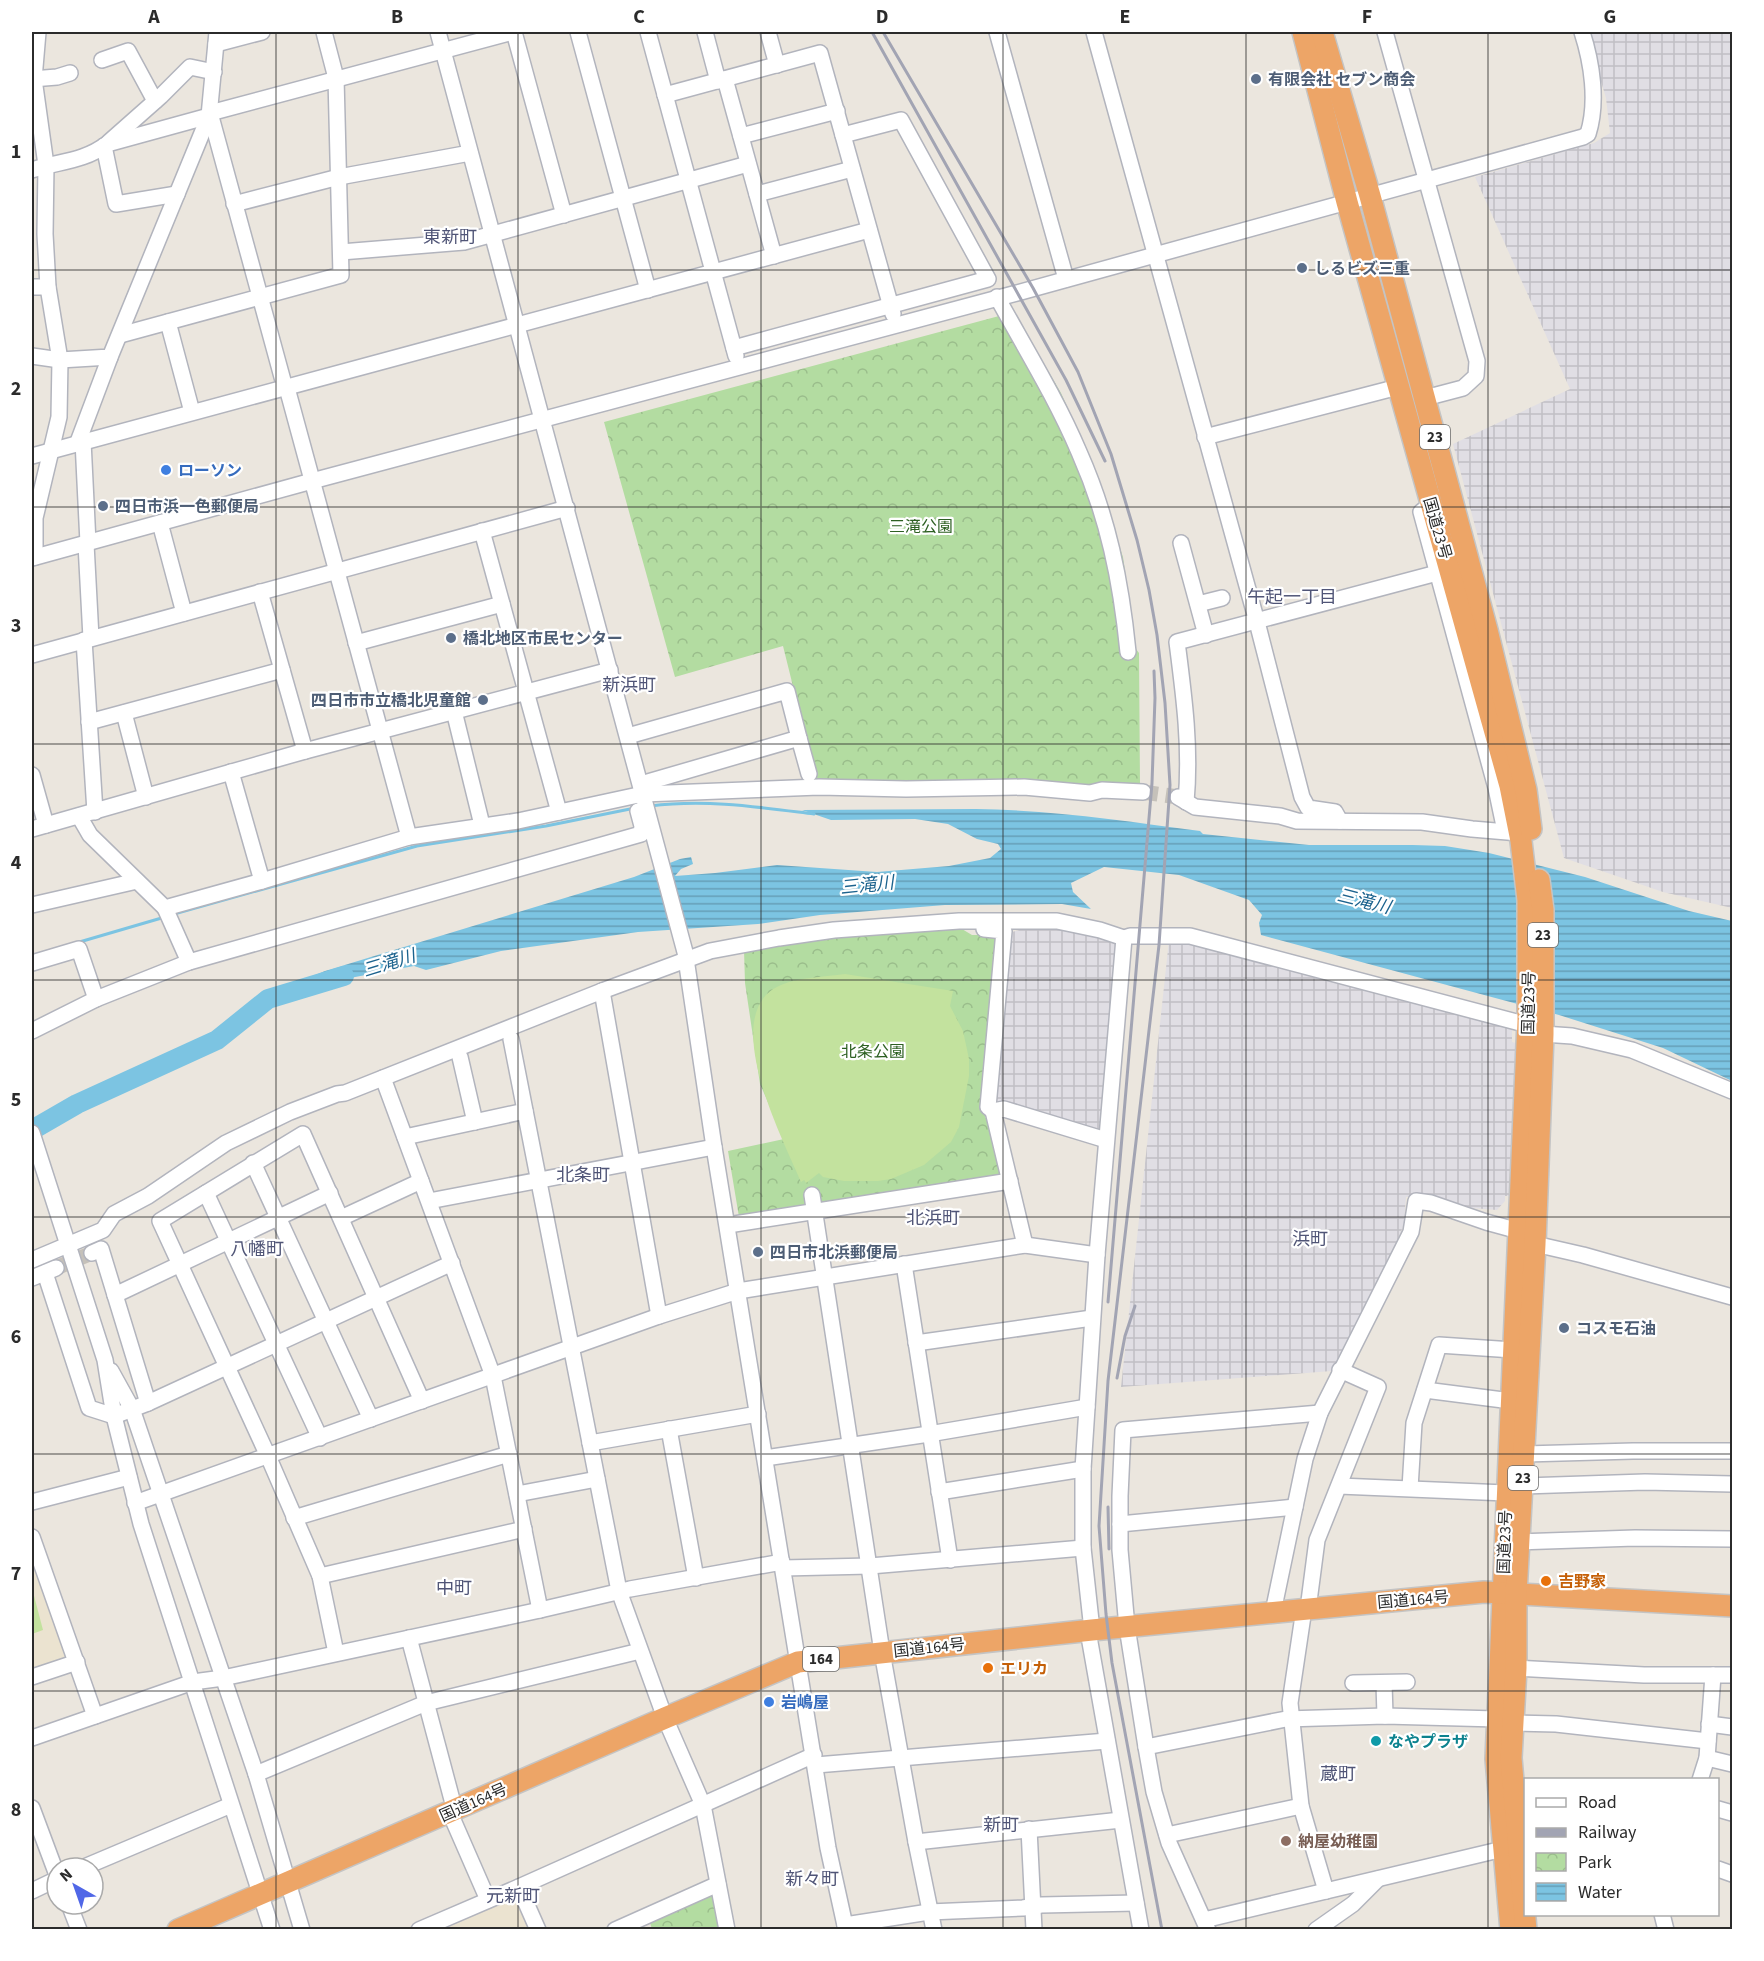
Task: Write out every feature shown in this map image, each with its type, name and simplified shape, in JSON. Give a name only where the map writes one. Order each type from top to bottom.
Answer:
[{"type":"highway","name":"国道23号","points":[[1303,32],[1347,201],[1506,774],[1520,838],[1543,910],[1527,1237],[1524,1454],[1514,1489],[1505,1721],[1519,1795],[1511,1929]]},
{"type":"highway","name":"国道23号","points":[[1322,32],[1370,196],[1487,630],[1523,778],[1520,838]]},
{"type":"highway","name":"国道23号","points":[[1524,1914],[1516,1853],[1496,1759],[1516,1668],[1509,1594],[1520,1542],[1514,1489],[1511,1401],[1514,1350],[1527,1237]]},
{"type":"highway","name":"国道164号","points":[[178,1929],[798,1662],[1090,1630],[1484,1592],[1732,1606]]},
{"type":"street","points":[[38,32],[33,79],[48,287],[60,360],[59,417],[35,518],[33,557],[1066,279],[1583,137],[1588,134],[1594,109],[1587,48],[1582,32]]},
{"type":"street","points":[[94,812],[89,722],[87,544],[81,442],[110,357],[210,114],[216,38],[262,32]]},
{"type":"street","points":[[120,335],[341,275],[336,78],[324,32]]},
{"type":"street","points":[[32,1031],[96,999],[189,962],[641,834],[639,798],[628,736],[438,32]]},
{"type":"street","points":[[105,145],[336,78],[514,32],[564,215]]},
{"type":"street","points":[[578,32],[648,290]]},
{"type":"street","points":[[648,32],[739,367]]},
{"type":"street","points":[[705,32],[741,136],[774,256]]},
{"type":"street","points":[[768,32],[777,64]]},
{"type":"street","points":[[997,32],[1066,279]]},
{"type":"street","points":[[1094,32],[1257,622],[1305,805],[1314,810],[1335,812],[1340,821]]},
{"type":"street","points":[[1384,32],[1477,361],[1476,376],[1463,388],[1425,398]]},
{"type":"street","points":[[102,60],[128,51],[155,101]]},
{"type":"street","points":[[664,95],[820,53],[896,325]]},
{"type":"street","points":[[39,167],[84,158],[105,145],[190,67],[214,72]]},
{"type":"street","points":[[33,79],[70,74]]},
{"type":"street","points":[[741,136],[837,111]]},
{"type":"street","points":[[210,114],[409,837]]},
{"type":"street","points":[[734,348],[988,279],[901,120],[843,135]]},
{"type":"street","points":[[105,145],[116,204],[177,194]]},
{"type":"street","points":[[234,204],[339,177],[470,153]]},
{"type":"street","points":[[341,252],[464,242],[748,164]]},
{"type":"street","points":[[757,194],[852,169]]},
{"type":"street","points":[[32,456],[869,230]]},
{"type":"street","points":[[32,287],[48,287]]},
{"type":"street","points":[[997,297],[1080,452],[1096,495],[1120,581],[1128,652]]},
{"type":"street","points":[[168,322],[192,412]]},
{"type":"street","points":[[32,356],[60,360],[110,357]]},
{"type":"street","points":[[1205,437],[1398,387]]},
{"type":"street","points":[[1431,504],[1420,512],[1496,788],[1520,838]]},
{"type":"street","points":[[32,655],[567,508]]},
{"type":"street","points":[[160,523],[184,613]]},
{"type":"street","points":[[482,531],[559,812]]},
{"type":"street","points":[[1181,543],[1206,635]]},
{"type":"street","points":[[1437,573],[1178,642],[1188,736],[1188,778],[1182,799],[1195,807],[1280,816],[1297,821],[1422,822],[1520,838]]},
{"type":"street","points":[[260,592],[305,752]]},
{"type":"street","points":[[1198,604],[1222,598]]},
{"type":"street","points":[[356,643],[502,604]]},
{"type":"street","points":[[89,722],[282,670]]},
{"type":"street","points":[[32,775],[39,827],[380,731],[610,670]]},
{"type":"street","points":[[628,736],[787,691],[809,774]]},
{"type":"street","points":[[454,711],[482,825]]},
{"type":"street","points":[[124,713],[146,797]]},
{"type":"street","points":[[639,798],[799,738]]},
{"type":"street","points":[[231,772],[262,881]]},
{"type":"street","points":[[168,914],[262,881],[409,837],[639,798],[819,787],[906,789],[1024,787],[1090,793],[1102,790],[1143,792]]},
{"type":"street","points":[[639,798],[686,956],[714,1147],[828,1848],[845,1927],[929,1912],[1136,1903]]},
{"type":"street","points":[[79,816],[90,836],[168,914],[189,962]]},
{"type":"street","points":[[32,905],[137,881]]},
{"type":"street","points":[[959,921],[975,929],[1004,931],[988,1107],[993,1111],[1025,1245]]},
{"type":"street","points":[[32,1260],[66,1239],[103,1230],[114,1214],[148,1196],[226,1143],[290,1112],[345,1093],[686,956],[779,938],[844,929],[959,921],[1057,921],[1100,930],[1124,938],[1130,936],[1190,936],[1632,1050],[1732,1091]]},
{"type":"street","points":[[1124,938],[1092,1318],[1083,1468],[1083,1548],[1090,1630],[1107,1742],[1141,1929]]},
{"type":"street","points":[[32,963],[79,949],[96,999]]},
{"type":"street","points":[[602,991],[659,1316]]},
{"type":"street","points":[[511,1040],[619,1591],[665,1718],[703,1805],[727,1929]]},
{"type":"street","points":[[460,1057],[475,1122]]},
{"type":"street","points":[[383,1078],[493,1376],[540,1610]]},
{"type":"street","points":[[993,1111],[1004,1109],[1106,1140]]},
{"type":"street","points":[[405,1137],[525,1111]]},
{"type":"street","points":[[32,1133],[105,1360],[114,1416],[135,1503],[272,1929]]},
{"type":"street","points":[[336,1653],[320,1576],[268,1456],[160,1221],[303,1134],[422,1401]]},
{"type":"street","points":[[429,1201],[714,1147]]},
{"type":"street","points":[[253,1163],[371,1419]]},
{"type":"street","points":[[341,1218],[421,1181]]},
{"type":"street","points":[[728,1225],[1010,1181]]},
{"type":"street","points":[[206,1193],[320,1438]]},
{"type":"street","points":[[115,1295],[330,1193]]},
{"type":"street","points":[[812,1194],[882,1652],[934,1929]]},
{"type":"street","points":[[1273,1612],[1305,1459],[1320,1413],[1411,1232],[1416,1201],[1431,1203],[1583,1255],[1732,1298]]},
{"type":"street","points":[[135,1503],[570,1347],[738,1291],[1025,1245],[1097,1255]]},
{"type":"street","points":[[92,1253],[101,1249],[148,1403]]},
{"type":"street","points":[[44,1273],[89,1408],[114,1416],[148,1403],[452,1263]]},
{"type":"street","points":[[904,1264],[950,1560]]},
{"type":"street","points":[[916,1343],[1092,1318]]},
{"type":"street","points":[[1410,1488],[1414,1423],[1439,1345],[1514,1350]]},
{"type":"street","points":[[105,1360],[132,1409],[256,1774],[302,1929]]},
{"type":"street","points":[[1326,1891],[1301,1806],[1290,1703],[1317,1540],[1378,1387],[1341,1370]]},
{"type":"street","points":[[1425,1390],[1511,1401]]},
{"type":"street","points":[[765,1458],[929,1434],[1087,1407]]},
{"type":"street","points":[[1320,1413],[1123,1431],[1119,1550],[1127,1627],[1146,1747],[1154,1792],[1167,1835],[1206,1925],[1326,1891],[1516,1853]]},
{"type":"street","points":[[590,1443],[758,1414]]},
{"type":"street","points":[[669,1429],[696,1578]]},
{"type":"street","points":[[1524,1454],[1633,1450],[1732,1450]]},
{"type":"street","points":[[294,1518],[509,1454]]},
{"type":"street","points":[[939,1492],[1083,1468]]},
{"type":"street","points":[[32,1502],[129,1477]]},
{"type":"street","points":[[517,1494],[597,1479]]},
{"type":"street","points":[[1339,1486],[1514,1489],[1646,1482],[1732,1484]]},
{"type":"street","points":[[1120,1524],[1295,1507]]},
{"type":"street","points":[[320,1576],[524,1528]]},
{"type":"street","points":[[32,1537],[95,1716]]},
{"type":"street","points":[[1520,1542],[1635,1538],[1732,1539]]},
{"type":"street","points":[[32,1738],[193,1682],[223,1678],[619,1591],[782,1565],[870,1566],[1083,1548]]},
{"type":"street","points":[[409,1638],[452,1812],[488,1900]]},
{"type":"street","points":[[256,1774],[426,1702],[640,1651]]},
{"type":"street","points":[[32,1677],[77,1662]]},
{"type":"street","points":[[1516,1668],[1644,1676],[1732,1675]]},
{"type":"street","points":[[1700,1778],[1707,1758],[1713,1675]]},
{"type":"street","points":[[1353,1683],[1407,1682]]},
{"type":"street","points":[[1384,1683],[1385,1716]]},
{"type":"street","points":[[1146,1747],[1292,1719],[1385,1716],[1556,1724],[1708,1741]]},
{"type":"street","points":[[1709,1724],[1732,1727]]},
{"type":"street","points":[[418,1929],[703,1805],[815,1760],[901,1759],[1107,1742]]},
{"type":"street","points":[[1707,1758],[1732,1764]]},
{"type":"street","points":[[105,1858],[231,1805]]},
{"type":"street","points":[[1167,1835],[1301,1806]]},
{"type":"street","points":[[32,1809],[49,1856]]},
{"type":"street","points":[[916,1842],[1121,1820]]},
{"type":"street","points":[[1029,1829],[1034,1929]]},
{"type":"street","points":[[1316,1929],[1353,1904],[1378,1879]]},
{"type":"street","points":[[615,1929],[718,1884]]},
{"type":"street","points":[[519,1887],[538,1929]]},
{"type":"shaded area","points":[[1586,32],[1732,32],[1732,908],[1663,892],[1564,858],[1453,444],[1570,389],[1475,177],[1594,143],[1610,133],[1606,98]]},
{"type":"shaded area","points":[[1062,925],[1119,940],[1100,1134],[993,1103],[1009,933],[1029,927]]},
{"type":"shaded area","points":[[1188,938],[1512,1026],[1512,1042],[1516,1043],[1510,1196],[1505,1196],[1505,1201],[1497,1210],[1459,1207],[1421,1196],[1406,1197],[1404,1224],[1384,1275],[1332,1371],[1121,1387],[1169,940]]},
{"type":"shaded area","points":[[32,1558],[67,1659],[32,1674]]},
{"type":"shaded area","points":[[516,1895],[531,1930],[433,1930]]},
{"type":"green space","name":"三滝公園","points":[[1014,312],[1061,393],[1085,446],[1123,557],[1136,649],[1139,653],[1140,785],[817,783],[783,646],[675,677],[604,422]]},
{"type":"green space","name":"北条公園","points":[[957,926],[972,935],[998,935],[985,1117],[993,1126],[1005,1176],[739,1217],[728,1151],[784,1139],[760,1084],[745,983],[744,950],[831,935]]},
{"type":"green space","points":[[845,974],[953,991],[950,1006],[963,1031],[969,1059],[969,1076],[959,1127],[951,1142],[924,1165],[891,1179],[878,1181],[844,1181],[823,1177],[819,1173],[806,1183],[804,1180],[801,1182],[781,1137],[760,1078],[754,1048],[754,1021],[762,999],[781,985],[804,979]]},
{"type":"green space","points":[[32,1588],[43,1630],[32,1634]]},
{"type":"green space","points":[[708,1893],[714,1896],[721,1929],[652,1929],[649,1920]]},
{"type":"water","points":[[802,810],[1032,811],[1088,817],[1200,831],[1203,834],[1309,845],[1445,846],[1489,853],[1585,877],[1689,911],[1732,921],[1732,1081],[1663,1048],[1559,1015],[1261,935],[1259,923],[1262,915],[1249,900],[1179,875],[1104,867],[1071,883],[1073,892],[1091,909],[1062,904],[945,905],[820,915],[758,924],[638,932],[501,951],[426,970],[414,966],[275,992],[325,971],[634,877],[680,859],[691,857],[693,864],[681,869],[675,876],[777,865],[877,872],[949,866],[990,858],[1001,849],[998,844],[977,839],[948,824],[915,819],[831,820]]},
{"type":"waterway","points":[[650,806],[692,803],[814,814]]},
{"type":"waterway","points":[[174,914],[417,846],[546,826],[635,808]]},
{"type":"waterway","points":[[76,943],[165,917]]},
{"type":"waterway","name":"三滝川","points":[[32,1130],[77,1104],[217,1040],[268,999],[344,976]]},
{"type":"tunnel","points":[[1143,792],[1178,797]]},
{"type":"tunnel","points":[[56,1268],[92,1253]]},
{"type":"railway","points":[[872,32],[1066,380],[1105,461]]},
{"type":"railway","points":[[883,32],[1033,288],[1078,372],[1111,454],[1137,540],[1157,635],[1165,703],[1170,785],[1159,945],[1108,1381],[1099,1526],[1112,1663],[1162,1930]]},
{"type":"railway","points":[[1108,1302],[1152,783],[1154,671]]},
{"type":"railway","points":[[1117,1378],[1125,1336],[1135,1306]]},
{"type":"railway","points":[[1108,1507],[1109,1549]]},
{"type":"place","name":"有限会社 セブン商会","points":[[1256,79]]},
{"type":"place","name":"しるビズ三重","points":[[1302,268]]},
{"type":"place","name":"ローソン","points":[[166,470]]},
{"type":"place","name":"四日市浜一色郵便局","points":[[103,506]]},
{"type":"place","name":"橋北地区市民センター","points":[[451,638]]},
{"type":"place","name":"四日市市立橋北児童館","points":[[483,700]]},
{"type":"place","name":"四日市北浜郵便局","points":[[758,1252]]},
{"type":"place","name":"コスモ石油","points":[[1564,1328]]},
{"type":"place","name":"吉野家","points":[[1546,1581]]},
{"type":"place","name":"エリカ","points":[[988,1668]]},
{"type":"place","name":"岩嶋屋","points":[[769,1702]]},
{"type":"place","name":"なやプラザ","points":[[1376,1741]]},
{"type":"place","name":"納屋幼稚園","points":[[1286,1841]]},
{"type":"district","name":"東新町","points":[[450,237]]},
{"type":"district","name":"午起一丁目","points":[[1292,597]]},
{"type":"district","name":"新浜町","points":[[629,685]]},
{"type":"district","name":"北条町","points":[[583,1175]]},
{"type":"district","name":"北浜町","points":[[933,1218]]},
{"type":"district","name":"浜町","points":[[1310,1239]]},
{"type":"district","name":"八幡町","points":[[257,1249]]},
{"type":"district","name":"中町","points":[[454,1588]]},
{"type":"district","name":"蔵町","points":[[1338,1774]]},
{"type":"district","name":"新町","points":[[1001,1825]]},
{"type":"district","name":"新々町","points":[[812,1879]]},
{"type":"district","name":"元新町","points":[[513,1896]]}]
